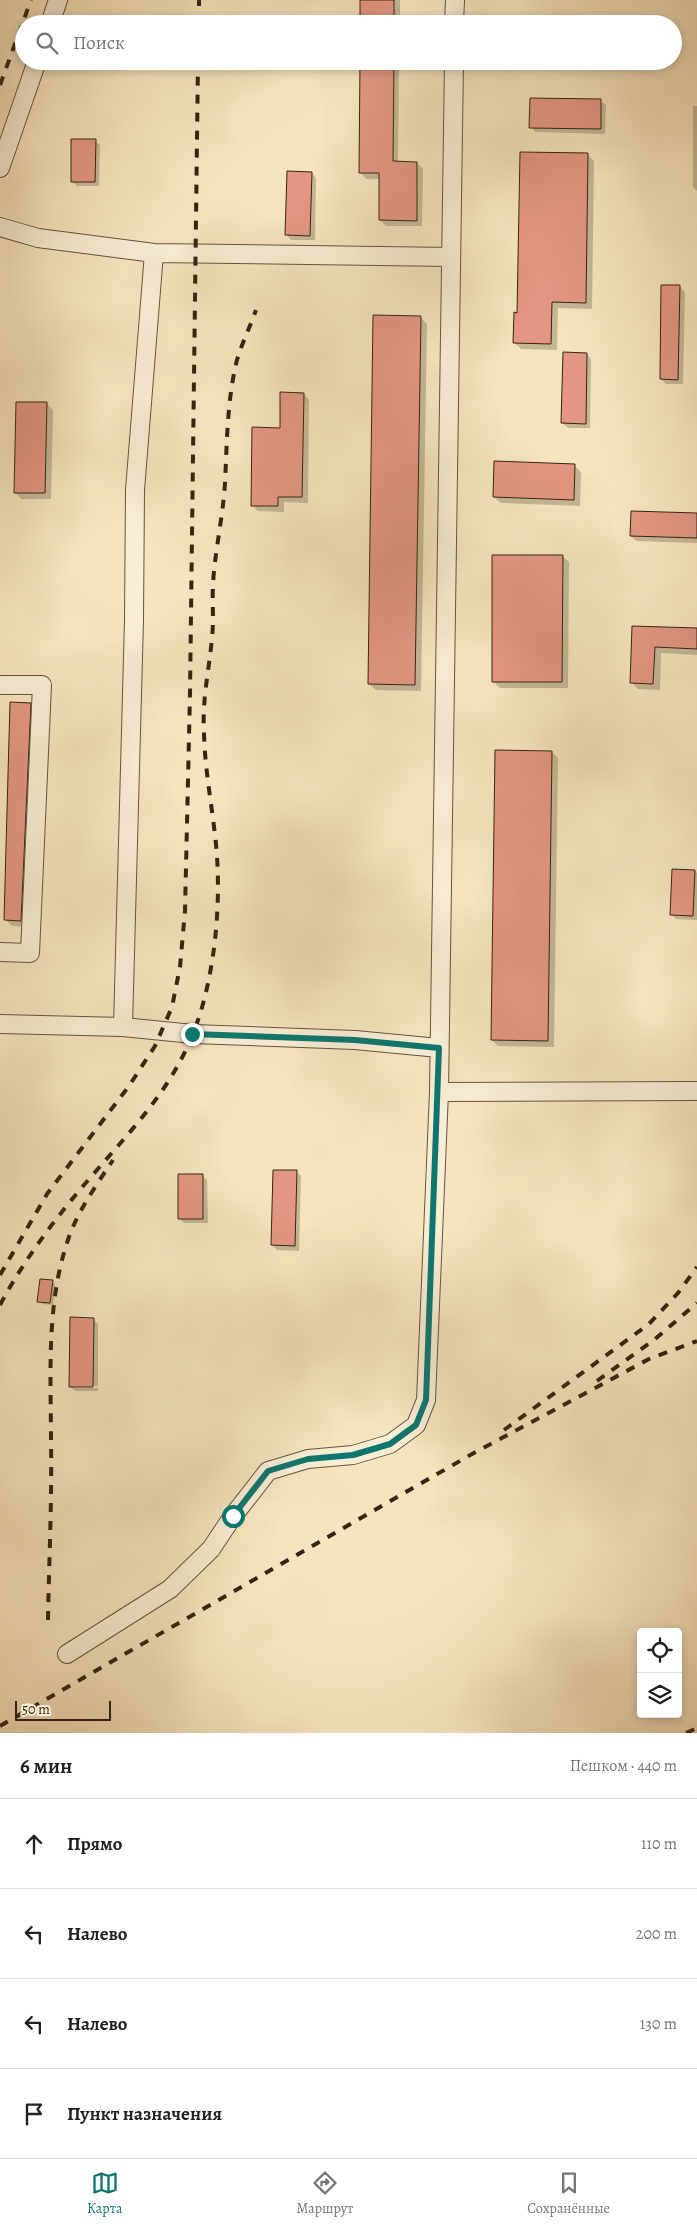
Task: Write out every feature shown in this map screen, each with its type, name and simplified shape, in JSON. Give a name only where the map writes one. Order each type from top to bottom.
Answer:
[{"type":"street","points":[[53,15],[58,0]]},
{"type":"street","points":[[454,15],[455,0]]},
{"type":"street","points":[[0,168],[34,70]]},
{"type":"street","points":[[67,1654],[170,1589],[211,1549],[233,1516],[268,1471],[308,1459],[353,1455],[390,1444],[416,1425],[426,1400],[439,1048],[454,70]]},
{"type":"street","points":[[0,227],[38,238],[154,253],[451,257]]},
{"type":"street","points":[[123,1027],[134,620],[135,490],[154,253]]},
{"type":"street","points":[[0,685],[42,685],[30,953],[0,952]]},
{"type":"street","points":[[0,1024],[123,1027],[192,1034],[355,1040],[439,1048]]},
{"type":"street","points":[[438,1092],[697,1091]]},
{"type":"building","points":[[360,0],[394,0],[394,15],[360,15]]},
{"type":"building","points":[[360,70],[394,70],[393,161],[417,162],[417,221],[379,220],[379,173],[359,173]]},
{"type":"building","points":[[530,98],[601,99],[601,129],[529,128]]},
{"type":"building","points":[[71,139],[96,139],[95,182],[71,182]]},
{"type":"building","points":[[520,152],[588,153],[586,303],[552,302],[551,344],[513,343],[514,312],[517,313]]},
{"type":"building","points":[[287,171],[312,172],[310,236],[285,235]]},
{"type":"building","points":[[661,285],[680,285],[678,380],[660,379]]},
{"type":"building","points":[[373,315],[421,316],[415,685],[368,684]]},
{"type":"building","points":[[563,352],[587,353],[586,424],[561,423]]},
{"type":"building","points":[[280,392],[304,393],[302,497],[278,497],[278,506],[251,506],[252,427],[280,428]]},
{"type":"building","points":[[16,402],[47,402],[45,493],[14,493]]},
{"type":"building","points":[[494,461],[575,464],[574,500],[493,497]]},
{"type":"building","points":[[631,511],[697,513],[697,538],[630,536]]},
{"type":"building","points":[[492,555],[563,555],[562,682],[492,682]]},
{"type":"building","points":[[632,626],[697,628],[697,649],[655,647],[653,684],[630,683]]},
{"type":"building","points":[[10,702],[31,703],[21,921],[4,920]]},
{"type":"building","points":[[495,750],[552,751],[548,1041],[491,1040]]},
{"type":"building","points":[[672,869],[695,870],[693,916],[670,915]]},
{"type":"building","points":[[273,1170],[297,1170],[295,1246],[271,1245]]},
{"type":"building","points":[[178,1174],[203,1174],[203,1219],[178,1219]]},
{"type":"building","points":[[40,1279],[53,1280],[50,1303],[37,1302]]},
{"type":"building","points":[[70,1317],[94,1318],[93,1387],[69,1387]]},
{"type":"railway","points":[[26,15],[31,0]]},
{"type":"railway","points":[[199,0],[199,15]]},
{"type":"railway","points":[[0,85],[15,44]]},
{"type":"railway","points":[[0,1275],[47,1194],[129,1086],[155,1046],[172,1007],[180,967],[185,911],[190,694],[198,70]]},
{"type":"railway","points":[[0,1305],[19,1272],[53,1223],[158,1096],[185,1052],[204,1000],[212,965],[218,892],[217,856],[206,764],[204,721],[213,631],[213,584],[224,496],[231,390],[241,347],[256,310]]},
{"type":"railway","points":[[48,1620],[51,1486],[51,1342],[56,1292],[60,1267],[71,1232],[87,1200],[113,1160]]},
{"type":"railway","points":[[504,1430],[649,1324],[678,1293],[697,1267]]},
{"type":"railway","points":[[597,1381],[654,1340],[697,1303]]},
{"type":"railway","points":[[0,1726],[472,1454],[649,1359],[697,1341]]},
{"type":"railway","points":[[686,1733],[697,1728]]},
{"type":"route","points":[[192,1034],[355,1040],[439,1048],[426,1400],[416,1425],[390,1444],[353,1455],[308,1459],[268,1471],[233,1516]]}]
